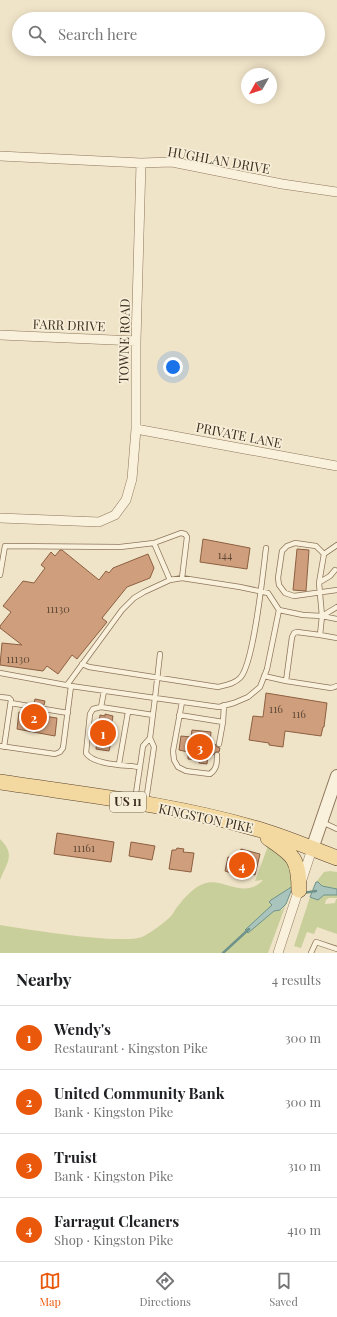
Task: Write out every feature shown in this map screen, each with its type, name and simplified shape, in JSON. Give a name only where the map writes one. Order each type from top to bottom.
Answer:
[{"type":"main road","name":"KINGSTON PIKE","points":[[0,782],[205,815],[254,828],[337,858]]},
{"type":"main road","points":[[254,828],[282,848],[294,859],[298,866],[298,891]]},
{"type":"street","name":"HUGHLAN DRIVE","points":[[0,156],[141,163],[172,162],[282,184],[337,192]]},
{"type":"street","name":"TOWNE ROAD","points":[[0,518],[99,522],[115,515],[126,500],[132,479],[136,429],[136,341],[141,163]]},
{"type":"street","name":"FARR DRIVE","points":[[0,335],[136,341]]},
{"type":"street","name":"PRIVATE LANE","points":[[136,429],[337,466]]},
{"type":"street","points":[[278,953],[337,776]]},
{"type":"lane","points":[[0,575],[5,546],[120,547],[154,543],[181,533],[185,534],[187,537],[182,578]]},
{"type":"lane","points":[[154,543],[170,580]]},
{"type":"lane","points":[[324,554],[316,546],[295,543],[287,546],[282,551],[278,578],[279,585],[285,593],[294,596],[337,590]]},
{"type":"lane","points":[[320,635],[322,616],[320,582],[324,554],[337,545]]},
{"type":"lane","points":[[82,664],[89,667],[218,687],[232,684],[241,678],[247,667],[266,548]]},
{"type":"lane","points":[[320,582],[330,576],[335,570]]},
{"type":"lane","points":[[0,673],[69,685],[104,691],[219,707],[224,706],[248,697],[260,686],[268,670],[279,610],[268,593],[182,578],[170,580],[134,598],[122,610],[82,664],[69,685],[68,713],[63,748],[60,752],[55,754],[2,746],[11,700],[9,698],[0,697]]},
{"type":"lane","points":[[322,616],[337,607]]},
{"type":"lane","points":[[279,610],[303,615],[322,616],[337,619]]},
{"type":"lane","points":[[286,682],[292,637],[294,634],[297,632],[337,638]]},
{"type":"lane","points":[[140,804],[154,748],[150,738],[160,654]]},
{"type":"lane","points":[[264,676],[286,682],[331,688],[337,686]]},
{"type":"lane","points":[[101,706],[104,691]]},
{"type":"lane","points":[[182,702],[174,751],[174,760],[178,767],[186,771],[210,774],[214,772],[218,755]]},
{"type":"lane","points":[[11,703],[34,707]]},
{"type":"lane","points":[[139,767],[97,761],[89,758],[86,754],[90,714],[93,710],[101,706],[128,712],[153,715]]},
{"type":"lane","points":[[219,744],[224,706]]},
{"type":"lane","points":[[44,709],[68,713]]},
{"type":"lane","points":[[119,764],[128,712]]},
{"type":"lane","points":[[179,715],[223,722]]},
{"type":"lane","points":[[140,804],[139,767],[143,746],[150,738]]},
{"type":"lane","points":[[322,822],[337,829]]},
{"type":"lane","points":[[311,953],[316,942],[337,949]]},
{"type":"green space","points":[[0,839],[8,850],[9,859],[0,880]]},
{"type":"green space","points":[[268,846],[289,859],[293,886],[281,905],[281,911],[286,904],[268,953],[0,953],[0,925],[98,938],[134,939],[144,936],[170,917],[186,896],[200,885],[210,882],[240,888],[256,886],[263,880],[255,881]]},
{"type":"green space","points":[[324,872],[337,872],[337,889],[322,886],[316,882]]},
{"type":"green space","points":[[324,895],[337,895],[337,898],[329,898],[326,900],[325,904],[335,903],[337,899],[337,934],[317,927],[314,934],[307,932],[301,948],[294,946],[310,897],[318,900]]},
{"type":"water","points":[[316,882],[322,886],[337,889],[337,895],[324,895],[318,900],[310,897]]},
{"type":"water","points":[[293,886],[286,904],[280,910],[274,911],[248,933],[245,930],[272,905],[269,902],[271,900]]},
{"type":"building","points":[[203,539],[250,548],[247,569],[200,562]]},
{"type":"building","points":[[297,549],[309,550],[306,591],[293,590]]},
{"type":"building","points":[[60,550],[62,550],[99,580],[106,571],[109,573],[113,568],[148,554],[154,568],[150,578],[127,587],[102,618],[107,622],[77,659],[72,655],[58,674],[47,666],[43,671],[0,665],[2,643],[22,645],[0,628],[11,612],[3,606],[23,581],[34,583],[45,568],[41,565],[51,552],[55,556]]},
{"type":"building","points":[[266,693],[327,703],[324,727],[321,736],[285,731],[283,747],[249,740],[253,716],[263,717]]},
{"type":"building","points":[[35,699],[45,701],[44,705],[41,706],[40,709],[43,716],[57,718],[55,736],[17,729],[19,712],[33,714],[33,711],[37,710],[37,704],[34,703]]},
{"type":"building","points":[[105,714],[113,716],[109,737],[112,738],[109,751],[96,749],[100,715],[105,716]]},
{"type":"building","points":[[192,730],[211,732],[210,743],[215,744],[220,748],[219,752],[216,752],[213,755],[208,754],[207,764],[199,763],[199,760],[188,759],[188,752],[179,750],[181,736],[191,737]]},
{"type":"building","points":[[57,833],[114,842],[111,862],[54,854]]},
{"type":"building","points":[[131,842],[155,846],[152,860],[129,856]]},
{"type":"building","points":[[177,848],[184,849],[183,852],[194,853],[191,872],[169,869],[172,850],[176,850]]},
{"type":"building","points":[[241,849],[260,854],[255,875],[235,870],[234,874],[225,871],[228,857],[238,859]]},
{"type":"waterway","points":[[303,893],[316,891]]},
{"type":"waterway","points":[[223,953],[249,929]]},
{"type":"place","name":"United Community Bank","points":[[34,717]]},
{"type":"place","name":"Wendy's","points":[[103,733]]},
{"type":"place","name":"Truist","points":[[200,747]]},
{"type":"place","name":"Farragut Cleaners","points":[[242,865]]}]
